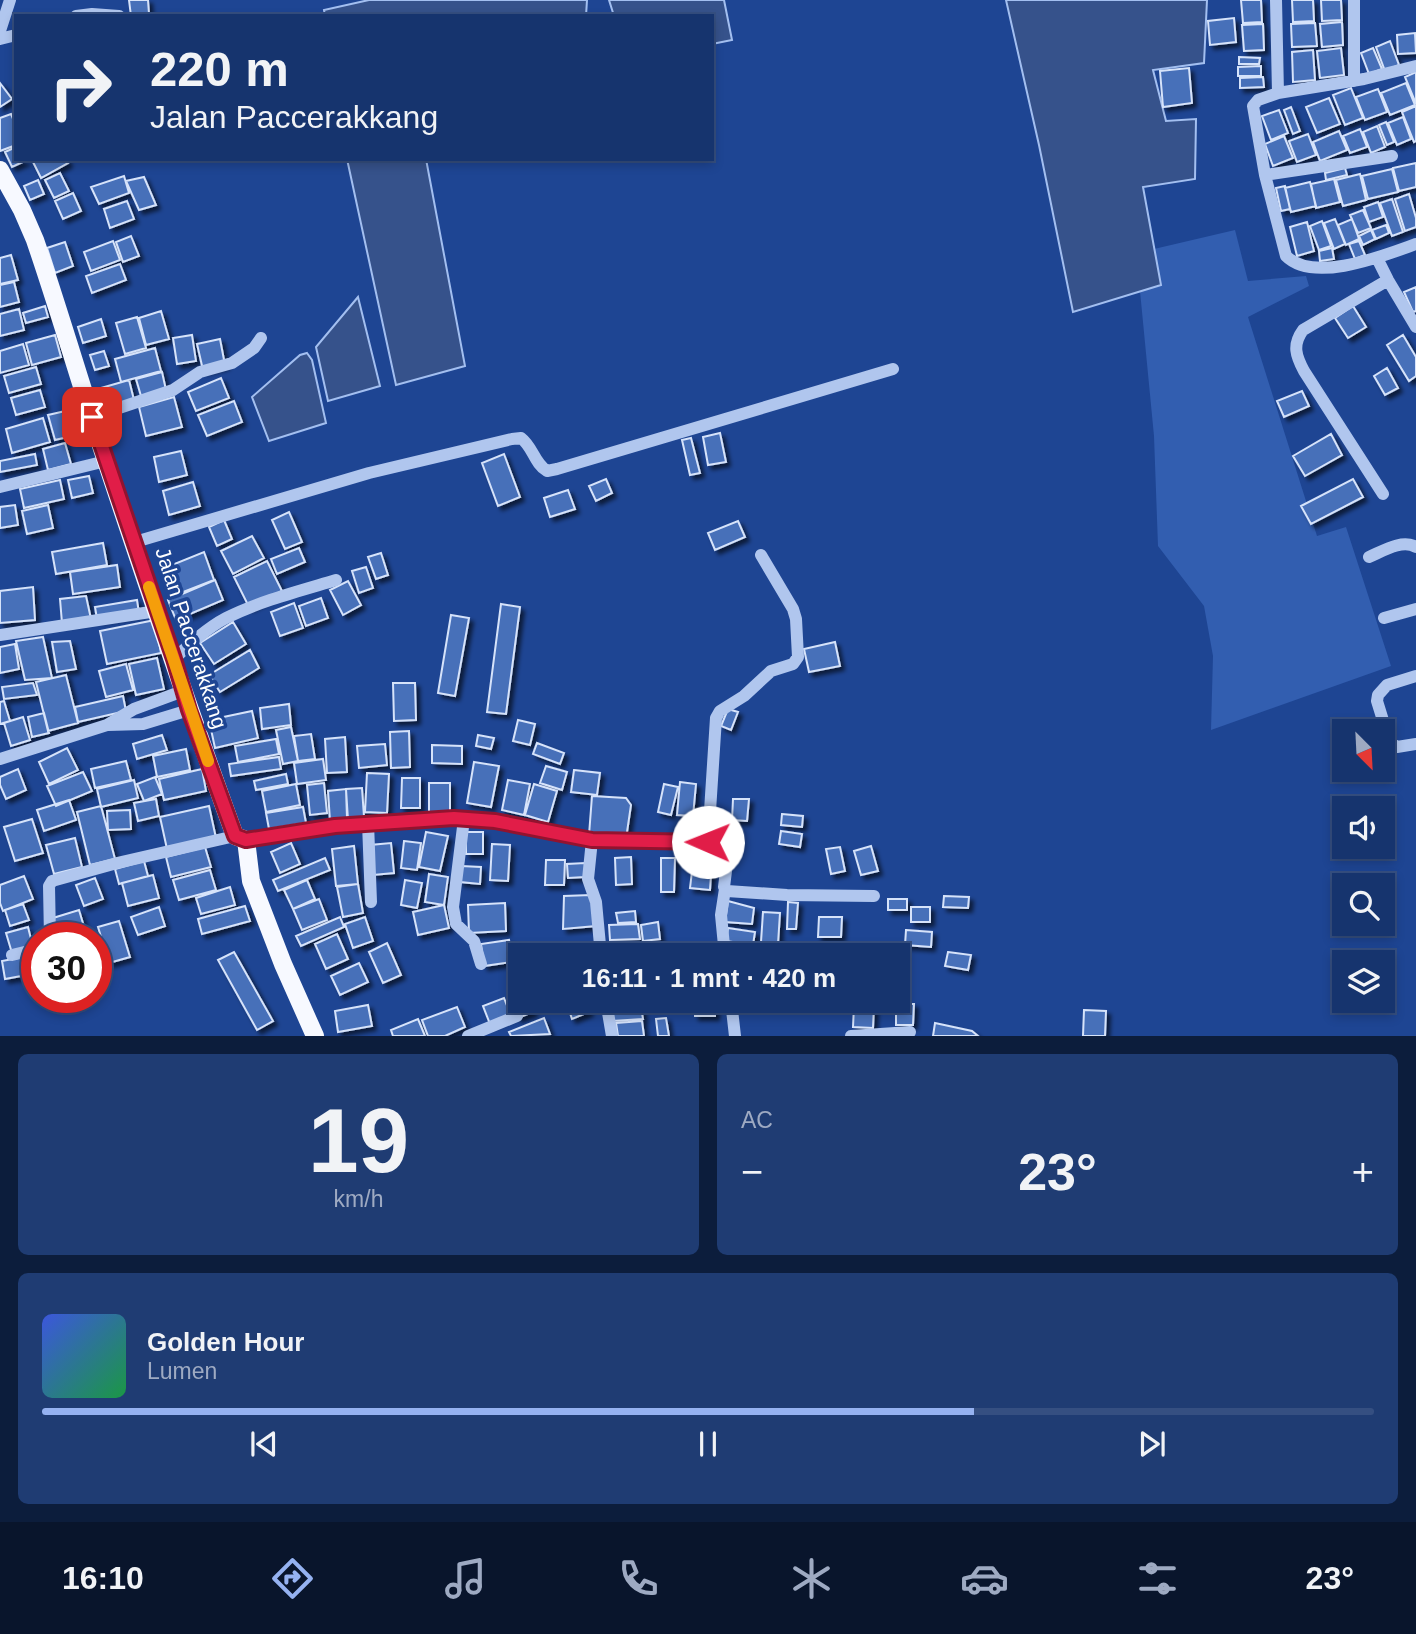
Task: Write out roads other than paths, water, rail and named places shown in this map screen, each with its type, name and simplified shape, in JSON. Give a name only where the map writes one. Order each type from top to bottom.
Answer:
[{"type":"main road","name":"Jalan Paccerakkang","points":[[0,170],[35,240],[189,710],[240,838],[250,881],[315,1035]]},
{"type":"street","points":[[0,31],[10,0]]},
{"type":"street","points":[[1276,0],[1278,93]]},
{"type":"street","points":[[1354,0],[1354,81]]},
{"type":"street","points":[[1416,66],[1354,81],[1278,93],[1253,103],[1265,175],[1286,256],[1306,266],[1335,266],[1377,258],[1416,244]]},
{"type":"street","points":[[1265,175],[1392,156]]},
{"type":"street","points":[[1377,258],[1416,327]]},
{"type":"street","points":[[1384,494],[1304,371],[1295,352],[1298,337],[1303,330],[1388,281]]},
{"type":"street","points":[[92,417],[173,390],[200,372],[232,363],[254,348],[261,338]]},
{"type":"street","points":[[135,542],[358,477],[512,439],[521,438],[528,443],[539,467],[547,471],[556,469],[893,369]]},
{"type":"street","points":[[0,487],[106,461]]},
{"type":"street","points":[[1369,557],[1403,544],[1409,543],[1416,547]]},
{"type":"street","points":[[708,842],[716,718],[720,711],[757,686],[771,671],[793,664],[798,657],[793,609],[761,555]]},
{"type":"street","points":[[174,659],[226,618],[336,580]]},
{"type":"street","points":[[1384,618],[1416,609]]},
{"type":"street","points":[[0,635],[157,611]]},
{"type":"street","points":[[1416,676],[1387,685],[1378,695],[1377,701],[1390,743],[1397,747],[1416,744]]},
{"type":"street","points":[[107,726],[134,709],[183,691]]},
{"type":"street","points":[[0,759],[107,726],[143,724],[189,710]]},
{"type":"street","points":[[50,922],[49,886],[52,881],[117,863],[240,838],[368,823],[464,819],[495,821],[592,840],[726,843],[729,847],[721,915],[724,943]]},
{"type":"street","points":[[464,819],[453,907],[456,924],[474,942],[481,964]]},
{"type":"street","points":[[368,823],[371,902]]},
{"type":"street","points":[[592,840],[587,879],[596,902],[600,943]]},
{"type":"street","points":[[725,889],[774,894],[874,896]]},
{"type":"street","points":[[12,955],[21,953]]},
{"type":"street","points":[[608,1013],[612,1035]]},
{"type":"street","points":[[732,1013],[735,1035]]},
{"type":"street","points":[[469,1035],[517,1016]]},
{"type":"street","points":[[852,1035],[910,1032]]}]
